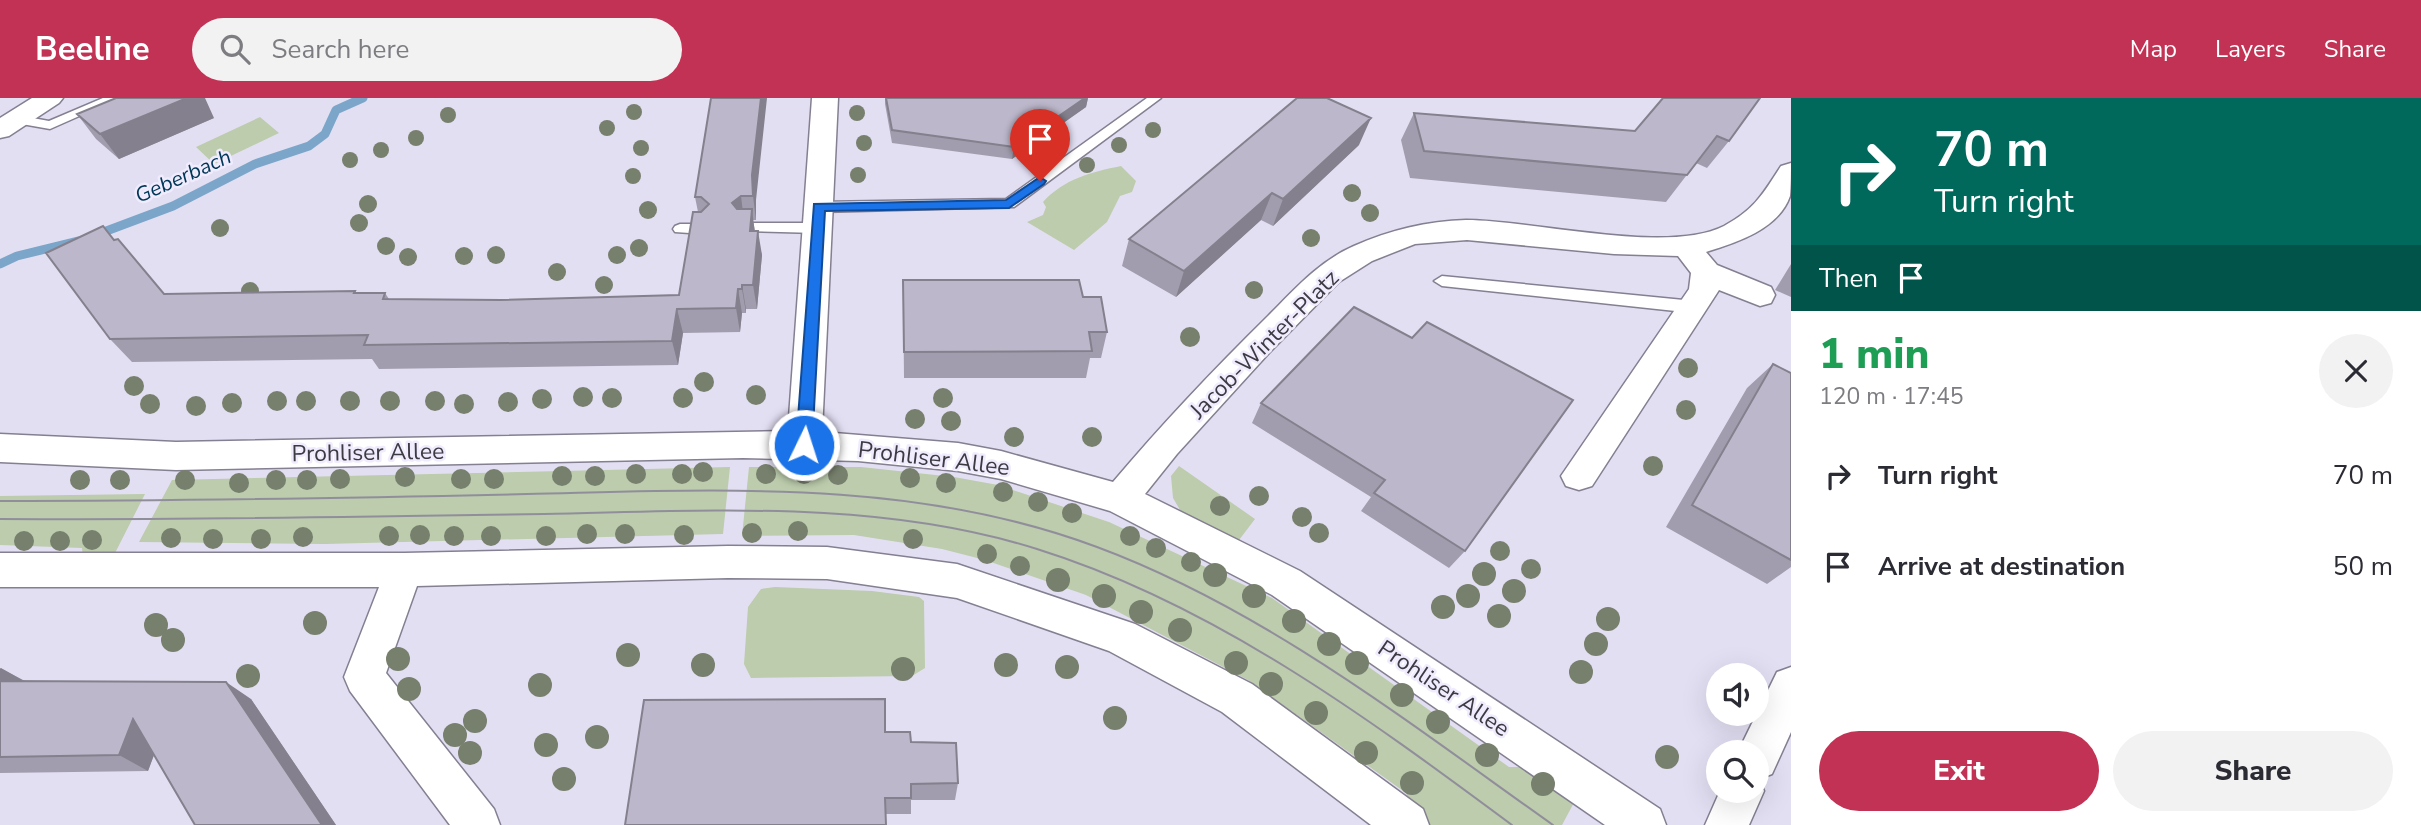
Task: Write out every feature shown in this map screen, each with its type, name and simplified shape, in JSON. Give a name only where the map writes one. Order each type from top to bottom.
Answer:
[{"type":"street","points":[[8,124],[50,98]]},
{"type":"street","points":[[804,445],[825,98]]},
{"type":"street","name":"Jacob-Winter-Platz","points":[[1120,499],[1165,444],[1258,345],[1328,275],[1362,254],[1411,235],[1467,230],[1614,244],[1698,244],[1732,233],[1769,208],[1791,172]]},
{"type":"street","points":[[1686,246],[1706,271],[1760,295]]},
{"type":"street","points":[[1579,476],[1694,307],[1704,290],[1706,271]]},
{"type":"street","name":"Prohliser Allee","points":[[0,448],[176,456],[804,445],[958,457],[1048,476],[1120,499],[1286,583],[1644,825]]},
{"type":"street","points":[[0,570],[404,570],[728,562],[827,564],[957,581],[1121,637],[1237,698],[1407,825]]},
{"type":"street","points":[[404,570],[363,677],[478,825]]},
{"type":"street","points":[[1766,740],[1791,686]]},
{"type":"street","points":[[1727,825],[1737,803]]},
{"type":"lane","points":[[8,124],[50,125],[114,98]]},
{"type":"lane","points":[[747,228],[818,218],[1009,204],[1155,98]]},
{"type":"lane","points":[[680,229],[704,229]]},
{"type":"lane","points":[[1442,281],[1694,307]]},
{"type":"green space","points":[[260,117],[279,133],[214,164],[196,147]]},
{"type":"green space","points":[[1121,166],[1136,181],[1132,192],[1120,196],[1107,222],[1074,250],[1027,222],[1043,215],[1046,207],[1043,202],[1069,182]]},
{"type":"green space","points":[[1179,466],[1255,519],[1236,544],[1183,515],[1173,498],[1171,476]]},
{"type":"green space","points":[[730,467],[723,534],[325,544],[139,542],[172,480]]},
{"type":"green space","points":[[749,467],[861,467],[954,477],[998,485],[1109,522],[1272,598],[1509,767],[1533,767],[1577,797],[1562,825],[1430,825],[1414,813],[1406,793],[1248,680],[1086,595],[985,560],[942,549],[854,535],[742,536]]},
{"type":"green space","points":[[145,494],[113,557],[83,557],[82,548],[0,545],[0,496]]},
{"type":"green space","points":[[775,587],[872,591],[919,597],[924,601],[925,668],[912,676],[751,678],[744,664],[748,607],[761,589]]},
{"type":"building","points":[[116,98],[187,98],[100,134],[77,114]]},
{"type":"building","points":[[711,98],[761,98],[752,175],[753,196],[741,196],[732,203],[737,209],[752,209],[750,231],[758,231],[753,285],[742,285],[742,289],[738,289],[736,308],[677,309],[672,341],[364,345],[368,335],[110,339],[46,253],[103,226],[114,240],[118,239],[164,294],[355,291],[354,293],[385,293],[383,299],[501,300],[679,295],[693,212],[701,212],[709,204],[701,197],[695,197]]},
{"type":"building","points":[[886,98],[1085,98],[1014,147],[892,130]]},
{"type":"building","points":[[1297,98],[1327,98],[1371,118],[1283,199],[1272,193],[1184,271],[1129,239]]},
{"type":"building","points":[[1663,98],[1760,98],[1729,141],[1717,136],[1687,175],[1424,151],[1414,113],[1635,131]]},
{"type":"building","points":[[903,280],[1079,280],[1083,297],[1101,297],[1107,332],[1089,332],[1092,351],[904,352]]},
{"type":"building","points":[[1354,307],[1412,338],[1427,322],[1573,400],[1465,551],[1374,493],[1385,480],[1261,403]]},
{"type":"building","points":[[1773,364],[1791,373],[1791,560],[1692,505]]},
{"type":"building","points":[[0,681],[226,682],[322,825],[195,825],[133,719],[119,755],[0,757]]},
{"type":"building","points":[[885,699],[885,732],[910,732],[911,742],[956,743],[958,783],[911,784],[911,798],[885,798],[886,825],[625,825],[644,700]]},
{"type":"waterway","name":"Geberbach","points":[[93,236],[173,206],[255,164],[309,146],[325,134],[336,110],[363,98]]},
{"type":"waterway","name":"Geberbach","points":[[0,264],[17,256],[78,241]]},
{"type":"tram line","points":[[0,501],[743,491],[815,493],[957,509],[1028,525],[1097,547],[1218,602],[1334,671],[1553,825]]},
{"type":"tram line","points":[[0,519],[731,511],[855,515],[977,533],[1037,549],[1102,572],[1165,600],[1226,632],[1344,704],[1512,825]]},
{"type":"route","points":[[804,445],[818,207],[1009,204],[1040,181]]}]
